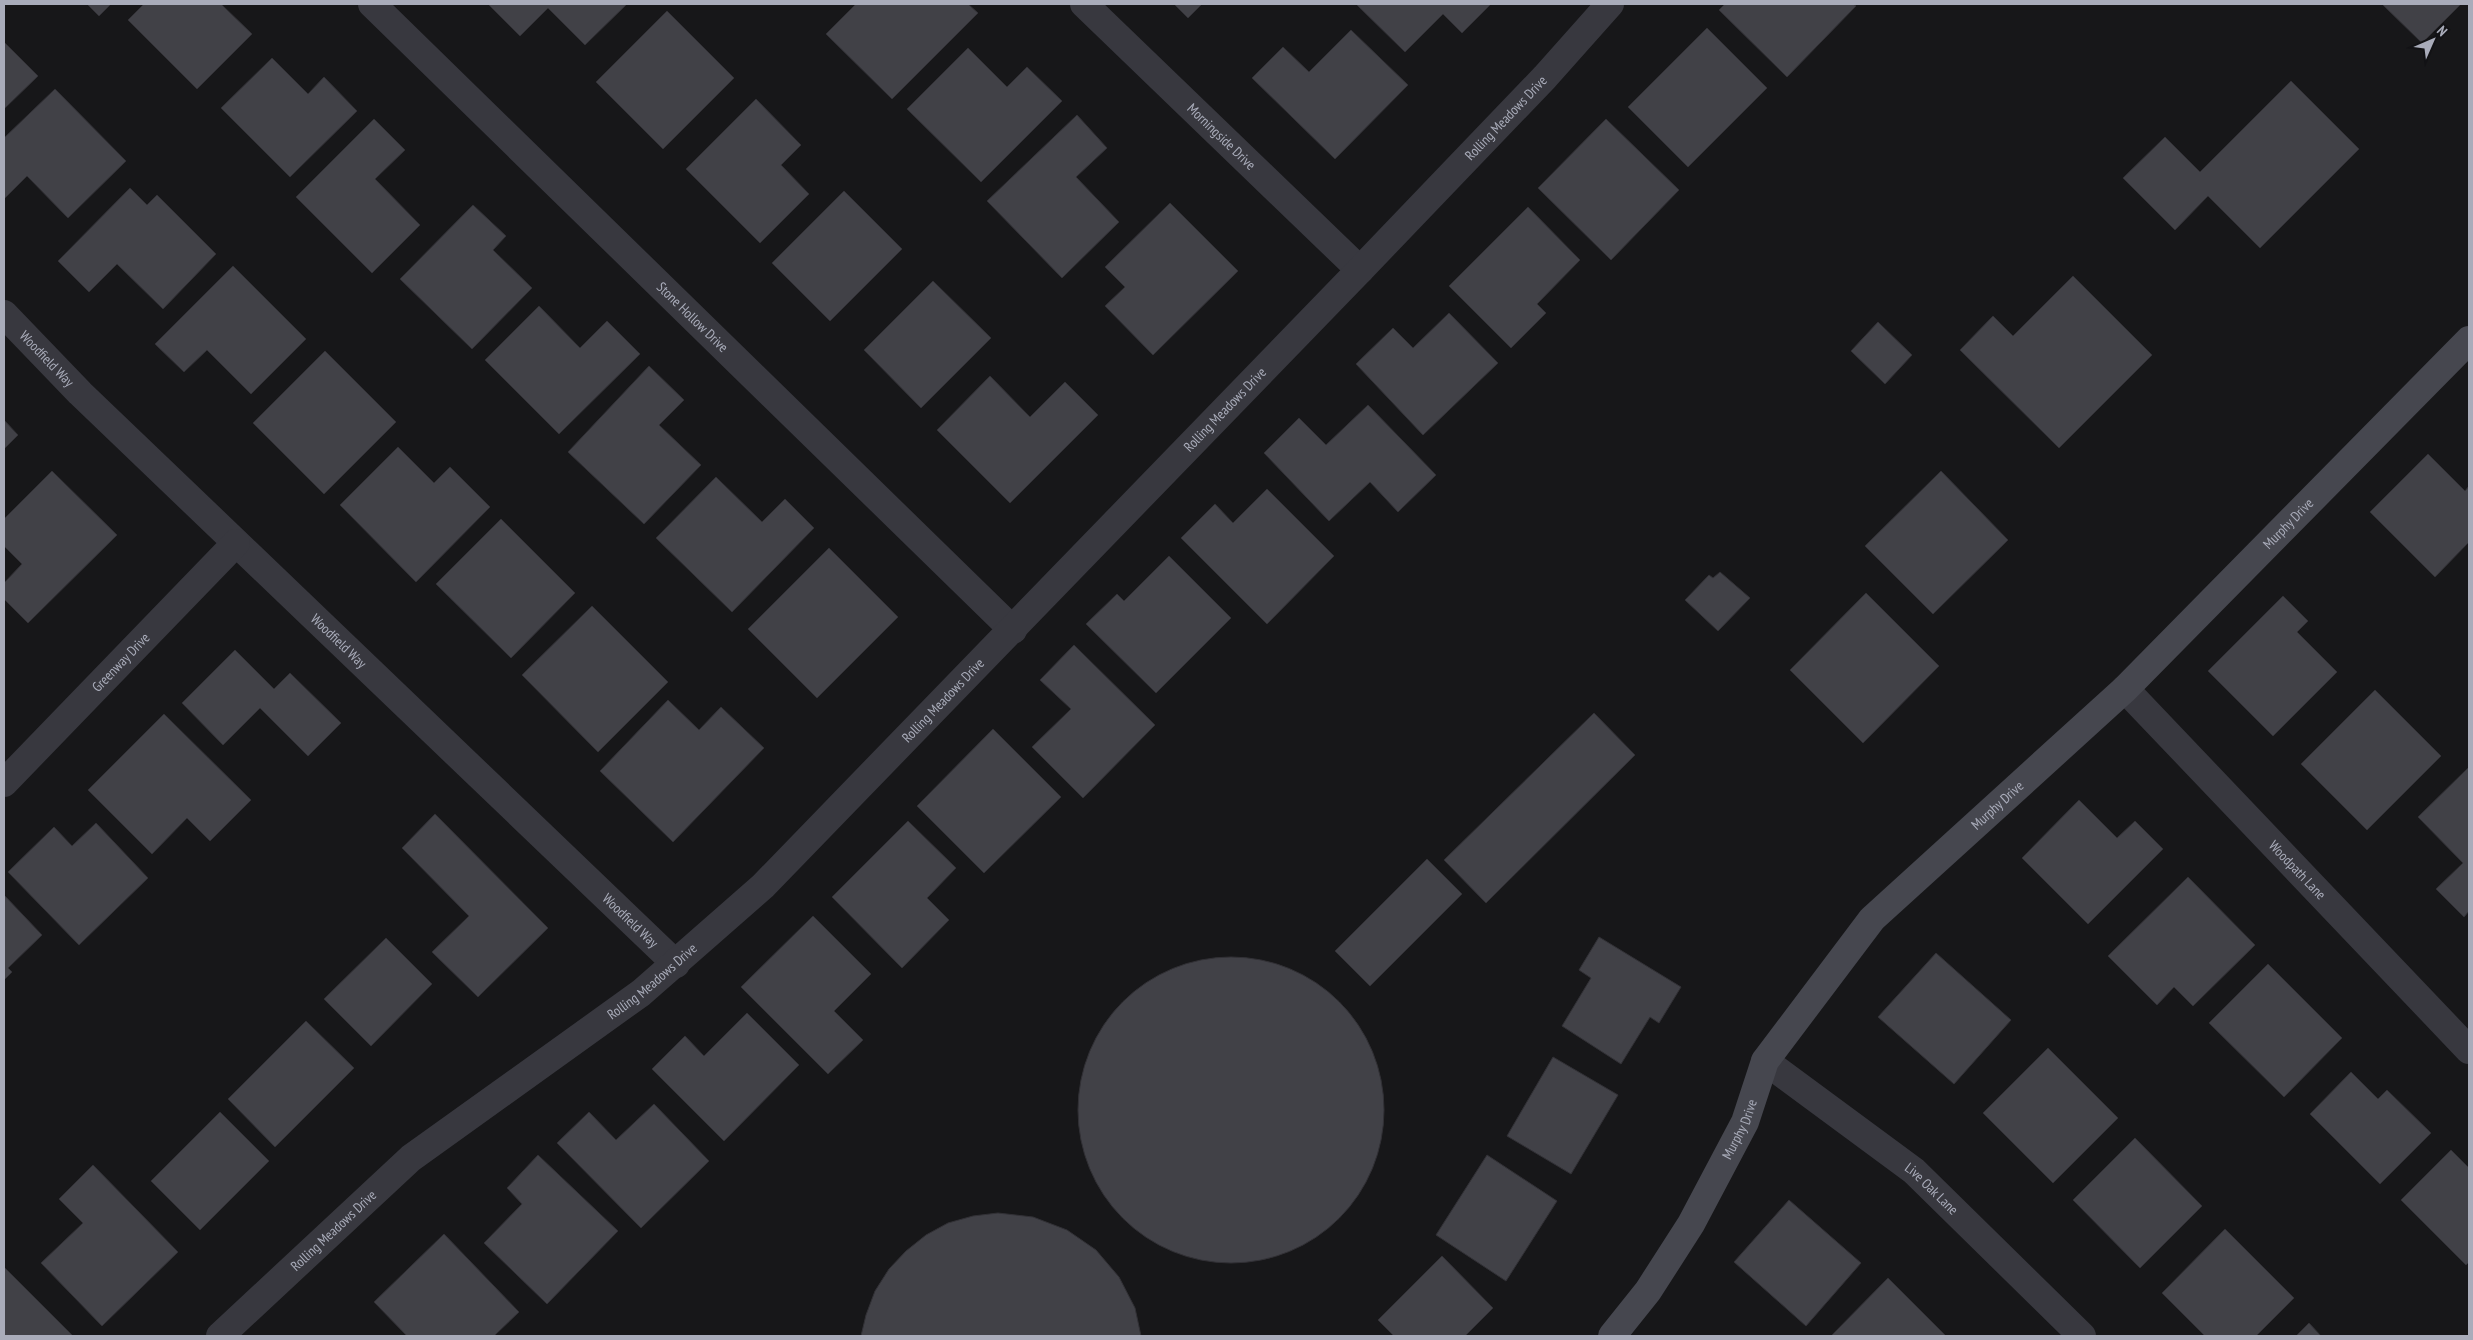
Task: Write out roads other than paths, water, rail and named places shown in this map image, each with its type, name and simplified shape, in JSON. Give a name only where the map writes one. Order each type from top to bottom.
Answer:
[{"type":"street","name":"Stone Hollow Drive","points":[[372,4],[1013,630]]},
{"type":"street","name":"Morningside Drive","points":[[1084,4],[1360,270]]},
{"type":"street","name":"Rolling Meadows Drive","points":[[220,1336],[411,1158],[641,993],[764,886],[1360,270],[1545,77],[1610,4]]},
{"type":"street","name":"Woodfield Way","points":[[4,314],[80,393],[676,964]]},
{"type":"street","name":"Murphy Drive","points":[[1612,1336],[1648,1291],[1691,1224],[1745,1122],[1765,1061],[1872,919],[2125,689],[2469,340]]},
{"type":"street","name":"Greenway Drive","points":[[4,782],[236,543]]},
{"type":"street","name":"Woodpath Lane","points":[[2125,689],[2469,1050]]},
{"type":"street","name":"Live Oak Lane","points":[[1765,1061],[1914,1171],[2082,1336]]}]
